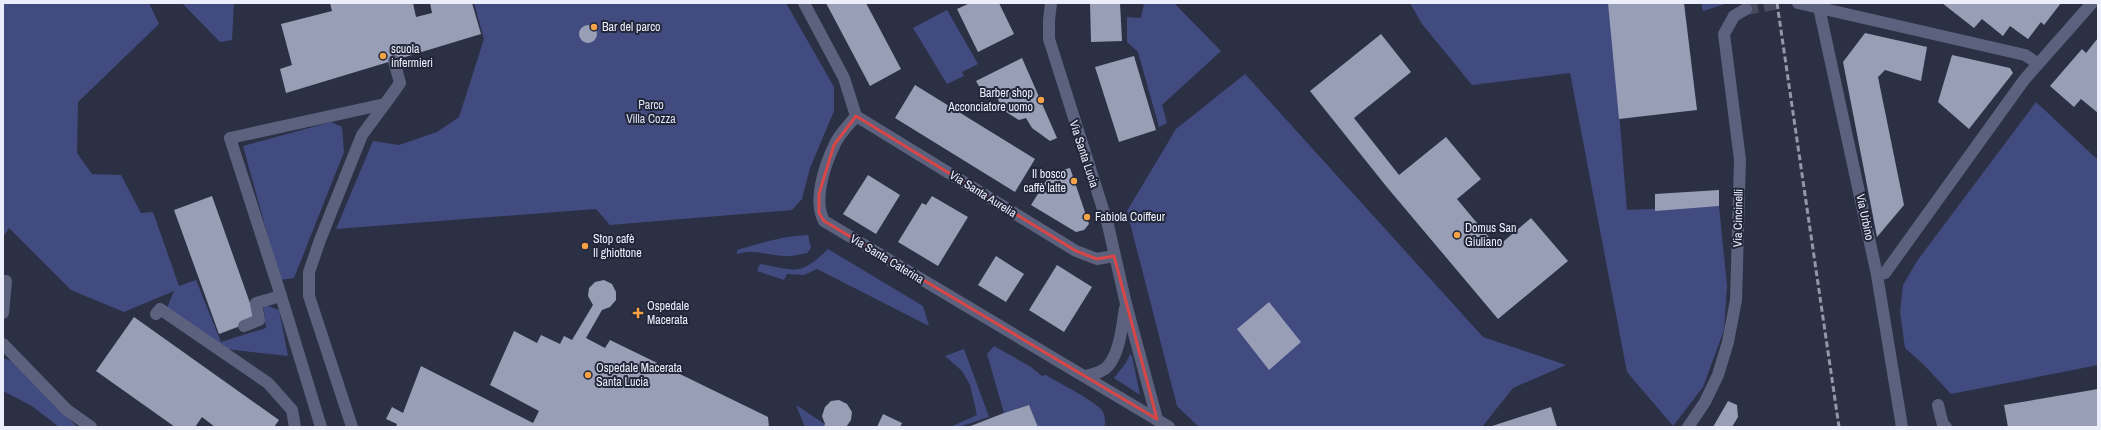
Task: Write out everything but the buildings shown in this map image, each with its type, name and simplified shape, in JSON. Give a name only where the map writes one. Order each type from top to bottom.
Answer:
[{"type":"street","points":[[804,3],[844,78],[856,116]]},
{"type":"street","name":"Via Santa Lucia","points":[[1051,3],[1048,20],[1049,39],[1108,225],[1126,304],[1157,418]]},
{"type":"street","points":[[1798,3],[1819,5],[2025,55],[2037,63]]},
{"type":"street","points":[[1877,275],[1885,273],[2037,63],[2092,3]]},
{"type":"street","name":"Via Urbino","points":[[1819,5],[1877,275],[1902,427]]},
{"type":"street","name":"Via Cincinelli","points":[[1688,427],[1705,402],[1718,375],[1728,342],[1736,300],[1740,160],[1724,34],[1734,16],[1746,9]]},
{"type":"street","points":[[352,427],[309,296],[310,272],[320,240],[362,135],[400,83],[394,61]]},
{"type":"street","points":[[320,427],[281,296],[230,138],[386,104]]},
{"type":"street","name":"Via Santa Aurelia","points":[[856,116],[1076,251],[1097,259],[1114,256]]},
{"type":"street","name":"Via Santa Caterina","points":[[856,116],[834,145],[819,194],[819,212],[824,221],[1157,418]]},
{"type":"street","points":[[3,313],[6,281]]},
{"type":"street","points":[[244,326],[259,320],[256,303],[281,296]]},
{"type":"street","name":"Via Santa Lucia","points":[[1085,376],[1098,373],[1108,367],[1115,353],[1126,304]]},
{"type":"street","points":[[156,314],[160,309],[268,383],[292,410],[295,427]]},
{"type":"street","points":[[3,344],[67,410],[91,427]]},
{"type":"street","points":[[1938,405],[1946,427]]},
{"type":"street","points":[[1157,418],[1169,427]]},
{"type":"highlighted area","points":[[856,116],[1076,251],[1097,259],[1114,256],[1157,419],[824,221],[819,213],[819,194],[834,145]]},
{"type":"green space","points":[[3,3],[149,3],[159,24],[78,102],[77,153],[92,174],[121,175],[141,213],[153,212],[179,286],[196,280],[221,342],[266,328],[263,304],[279,310],[288,356],[226,349],[164,315],[174,291],[124,312],[71,290],[9,228],[3,237]]},
{"type":"green space","points":[[182,3],[234,3],[232,40],[220,42]]},
{"type":"green space","name":"Parco Villa Cozza","points":[[474,3],[786,3],[834,87],[834,111],[810,168],[802,199],[792,210],[610,225],[596,209],[336,229],[373,141],[399,145],[437,132],[459,117],[484,39]]},
{"type":"green space","points":[[1144,3],[1174,3],[1221,51],[1162,105],[1167,123],[1159,127],[1138,52],[1127,42],[1127,17],[1141,18]]},
{"type":"green space","points":[[1410,3],[1610,3],[1627,210],[1719,206],[1727,286],[1724,330],[1703,387],[1673,426],[1627,372],[1570,73],[1472,85],[1422,24]]},
{"type":"green space","points":[[1701,3],[1728,3],[1703,11]]},
{"type":"green space","points":[[947,10],[978,64],[962,72],[964,76],[947,84],[913,28]]},
{"type":"green space","points":[[1245,74],[1483,337],[1566,365],[1513,388],[1482,427],[1199,427],[1177,406],[1127,211],[1176,129]]},
{"type":"green space","points":[[2036,102],[2098,160],[2098,365],[1951,394],[1924,365],[1905,348],[1900,312],[1903,285],[1917,261]]},
{"type":"green space","points":[[331,122],[342,127],[344,152],[294,278],[280,280],[243,146]]},
{"type":"green space","points":[[808,235],[811,248],[807,253],[793,256],[755,252],[737,254],[737,250],[763,242]]},
{"type":"green space","points":[[828,249],[923,306],[929,326],[817,269],[804,275],[787,274],[784,280],[757,271],[760,264],[790,269],[803,268]]},
{"type":"green space","points":[[994,346],[1031,367],[1042,376],[1046,375],[1094,403],[1103,412],[1105,420],[1104,427],[1038,427],[1029,405],[1004,413],[987,354]]},
{"type":"green space","points":[[964,349],[989,417],[959,427],[950,427],[977,415],[970,385],[962,371],[945,356]]},
{"type":"green space","points":[[1130,354],[1132,356],[1140,395],[1114,378],[1126,363]]},
{"type":"green space","points":[[3,358],[17,363],[77,427],[59,427],[32,406],[3,391]]},
{"type":"green space","points":[[796,405],[829,427],[805,427]]},
{"type":"tunnel","points":[[1746,9],[1780,3]]},
{"type":"railway","points":[[1777,3],[1839,427]]},
{"type":"place","name":"Bar del parco","points":[[594,27]]},
{"type":"place","name":"scuola infermieri","points":[[383,56]]},
{"type":"place","name":"Barber shop Acconciatore uomo","points":[[1041,100]]},
{"type":"place","name":"Il bosco caffè latte","points":[[1074,181]]},
{"type":"place","name":"Fabiola Coiffeur","points":[[1087,217]]},
{"type":"place","name":"Domus San Giuliano","points":[[1457,235]]},
{"type":"place","name":"Stop cafè Il ghiottone","points":[[585,246]]},
{"type":"place","name":"Ospedale Macerata","points":[[638,313]]},
{"type":"place","name":"Ospedale Macerata Santa Lucia","points":[[588,375]]}]
